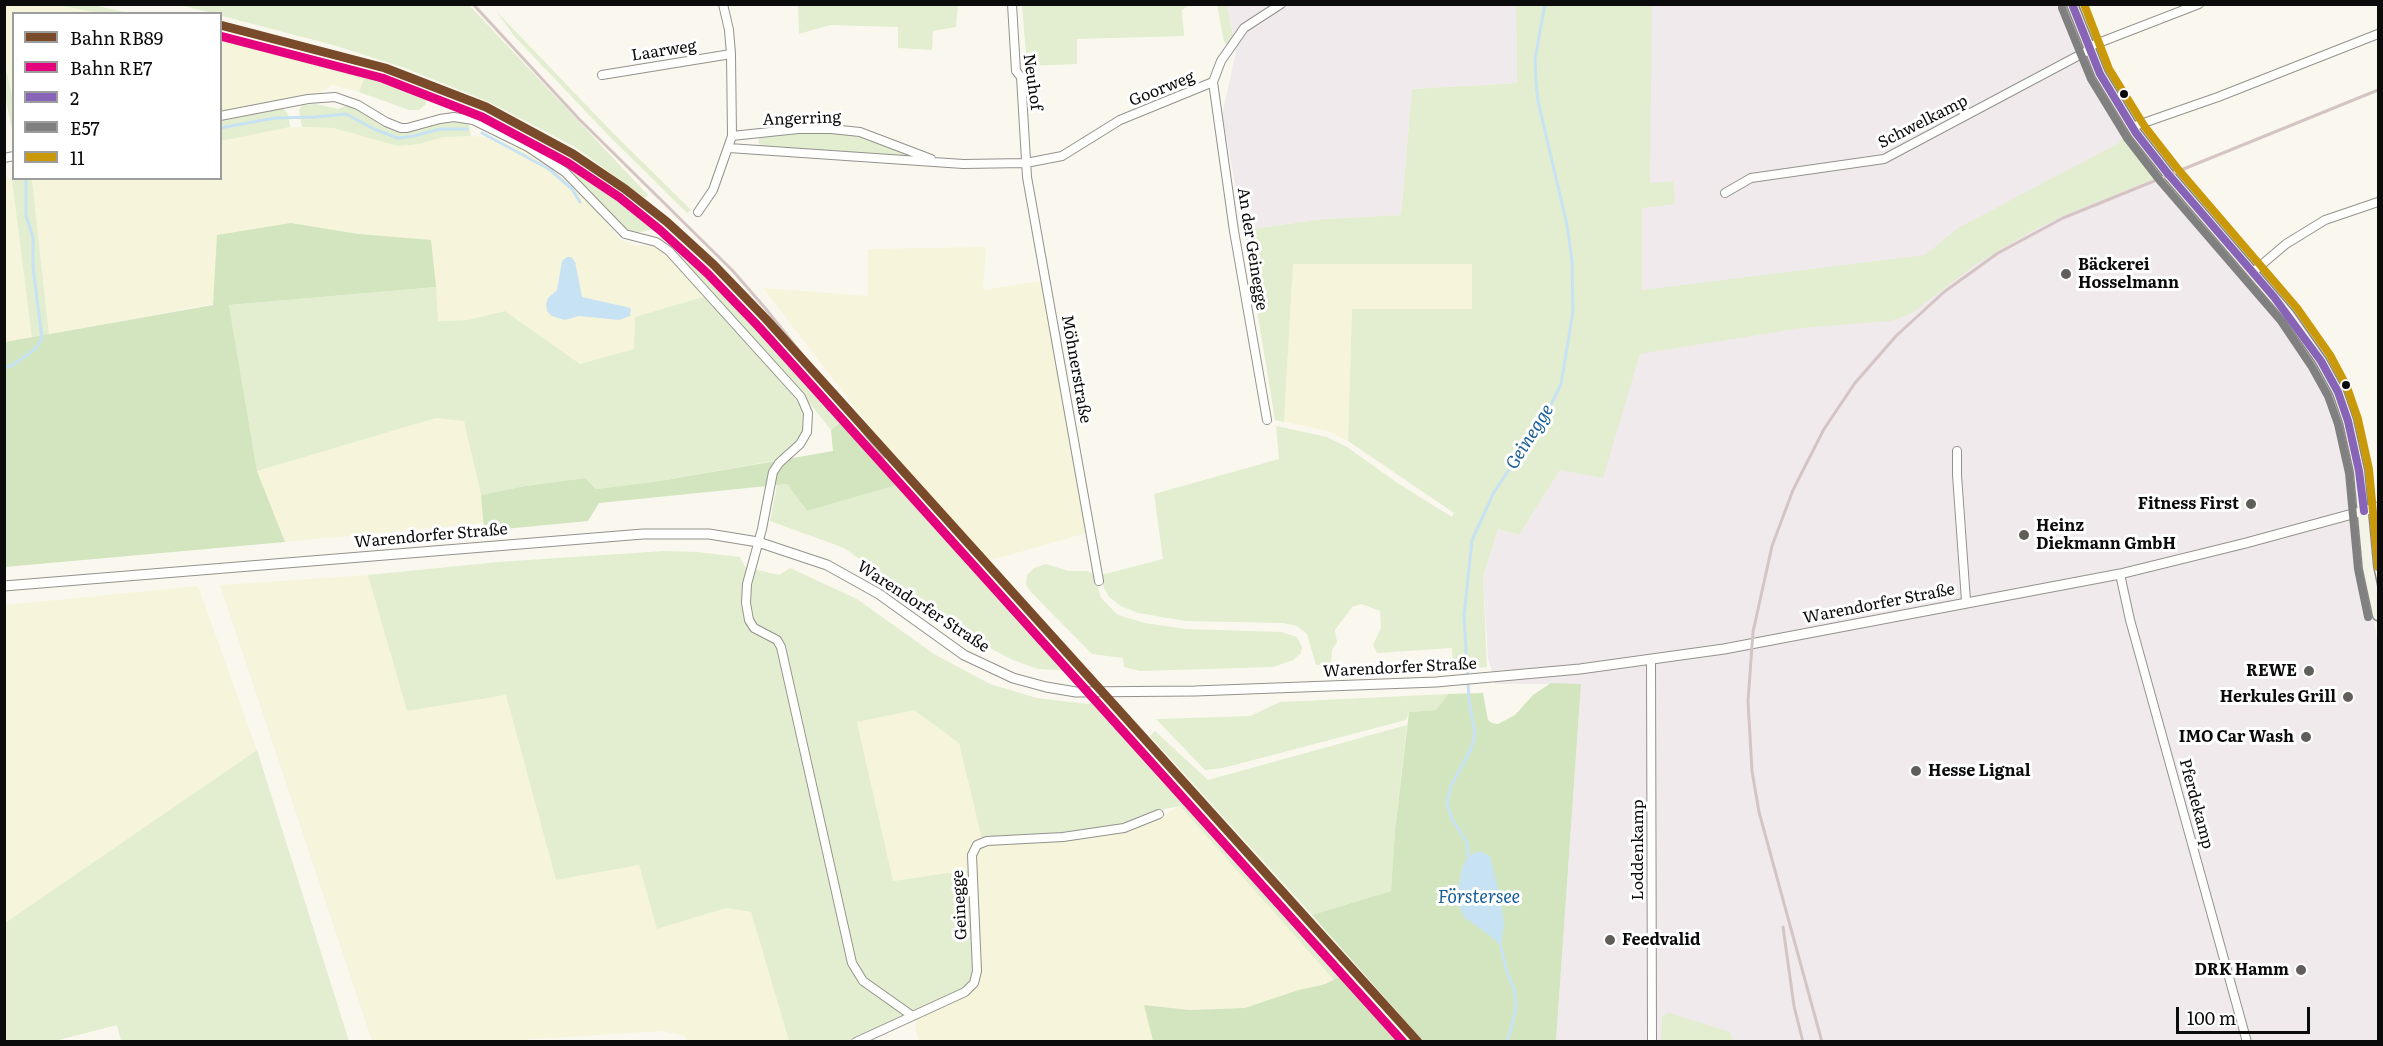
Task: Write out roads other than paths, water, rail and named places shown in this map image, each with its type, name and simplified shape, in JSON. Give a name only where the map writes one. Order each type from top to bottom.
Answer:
[{"type":"main road","points":[[2072,4],[2088,48],[2107,88],[2132,127],[2169,175],[2302,332],[2339,394],[2354,444],[2364,511],[2368,568],[2379,615]]},
{"type":"street","points":[[698,212],[709,199],[732,136],[731,54],[729,30],[723,4]]},
{"type":"street","name":"Neuhof","points":[[1012,4],[1016,71],[1022,77],[1026,163]]},
{"type":"street","name":"Goorweg","points":[[1026,163],[1062,156],[1120,120],[1213,82],[1221,61],[1244,28],[1281,4]]},
{"type":"street","name":"Schwelkamp","points":[[1725,193],[1751,178],[1884,159],[2088,48],[2199,4]]},
{"type":"street","points":[[2132,127],[2218,97],[2379,33]]},
{"type":"street","name":"Laarweg","points":[[602,75],[731,54]]},
{"type":"street","name":"An der Geinegge","points":[[1213,82],[1234,231],[1267,420]]},
{"type":"street","points":[[222,116],[308,99],[335,97],[358,105],[401,128],[454,117],[473,120],[528,147],[556,165],[576,182],[617,228],[632,237],[656,242],[678,259],[806,405],[809,423],[807,432],[800,444],[779,463],[773,472],[747,585],[749,620],[759,631],[772,636],[781,647],[852,963],[863,981],[912,1016]]},
{"type":"street","name":"Angerring","points":[[732,136],[798,129],[860,132],[890,141],[938,162]]},
{"type":"street","name":"Angerring","points":[[729,148],[938,162],[1026,163]]},
{"type":"street","name":"Möhnerstraße","points":[[1026,163],[1099,581]]},
{"type":"street","points":[[2253,272],[2286,244],[2325,220],[2379,202]]},
{"type":"street","name":"Warendorfer Straße","points":[[1957,451],[1966,602]]},
{"type":"street","name":"Warendorfer Straße","points":[[4,586],[643,534],[709,534],[758,542],[827,564],[870,589],[964,655],[1013,678],[1046,687],[1102,693],[1436,682],[1500,677],[1740,646],[2120,574],[2379,507]]},
{"type":"street","name":"Pferdekamp","points":[[2120,574],[2130,620],[2247,1041]]},
{"type":"street","name":"Loddenkamp","points":[[1651,659],[1652,1041]]},
{"type":"street","name":"Geinegge","points":[[856,1041],[965,992],[974,983],[977,971],[972,855],[977,845],[987,841],[1063,837],[1124,828],[1159,814]]},
{"type":"street","points":[[895,1005],[895,1025]]},
{"type":"water","points":[[571,257],[575,262],[582,297],[627,307],[631,309],[630,316],[619,320],[579,316],[565,320],[552,316],[547,311],[546,304],[548,298],[557,290],[562,261]]},
{"type":"water","name":"Förstersee","points":[[1479,851],[1490,856],[1501,901],[1504,925],[1501,947],[1493,938],[1464,917],[1456,899],[1462,868],[1468,856]]},
{"type":"waterway","name":"Geinegge","points":[[1468,856],[1467,843],[1451,817],[1447,803],[1451,786],[1471,749],[1475,734],[1469,700],[1464,616],[1472,540],[1494,492],[1545,417],[1561,384],[1573,311],[1572,260],[1567,225],[1538,101],[1536,82],[1535,59],[1545,4]]},
{"type":"waterway","points":[[222,128],[275,118],[346,114],[376,130],[398,138],[440,129],[467,129]]},
{"type":"waterway","points":[[482,133],[549,169],[572,189],[580,202]]},
{"type":"waterway","points":[[4,368],[13,365],[35,349],[42,339],[33,267],[33,237],[26,216],[26,180]]},
{"type":"waterway","name":"Geinegge","points":[[1501,947],[1514,989],[1516,1007],[1506,1042]]},
{"type":"railway","points":[[473,4],[579,119],[732,270],[766,309],[884,458]]},
{"type":"railway","points":[[1822,1042],[1759,812],[1752,771],[1748,701],[1753,632],[1772,546],[1793,490],[1824,429],[1855,383],[1896,336],[1944,292],[1998,253],[2063,218],[2378,90]]},
{"type":"railway","points":[[1783,927],[1794,1006],[1803,1042]]},
{"type":"rail line","name":"RB89","points":[[222,26],[385,68],[486,107],[573,154],[625,189],[667,222],[714,265],[766,319],[1418,1042]]},
{"type":"rail line","name":"RE7","points":[[222,37],[382,78],[482,117],[568,163],[619,197],[660,230],[707,273],[758,326],[1403,1042]]},
{"type":"place","name":"Bäckerei Hosselmann","points":[[2066,274]]},
{"type":"place","name":"Fitness First","points":[[2251,504]]},
{"type":"place","name":"Heinz Diekmann GmbH","points":[[2024,535]]},
{"type":"place","name":"REWE","points":[[2309,671]]},
{"type":"place","name":"Herkules Grill","points":[[2348,697]]},
{"type":"place","name":"IMO Car Wash","points":[[2306,737]]},
{"type":"place","name":"Hesse Lignal","points":[[1916,771]]},
{"type":"place","name":"Feedvalid","points":[[1610,940]]},
{"type":"place","name":"DRK Hamm","points":[[2301,970]]}]
